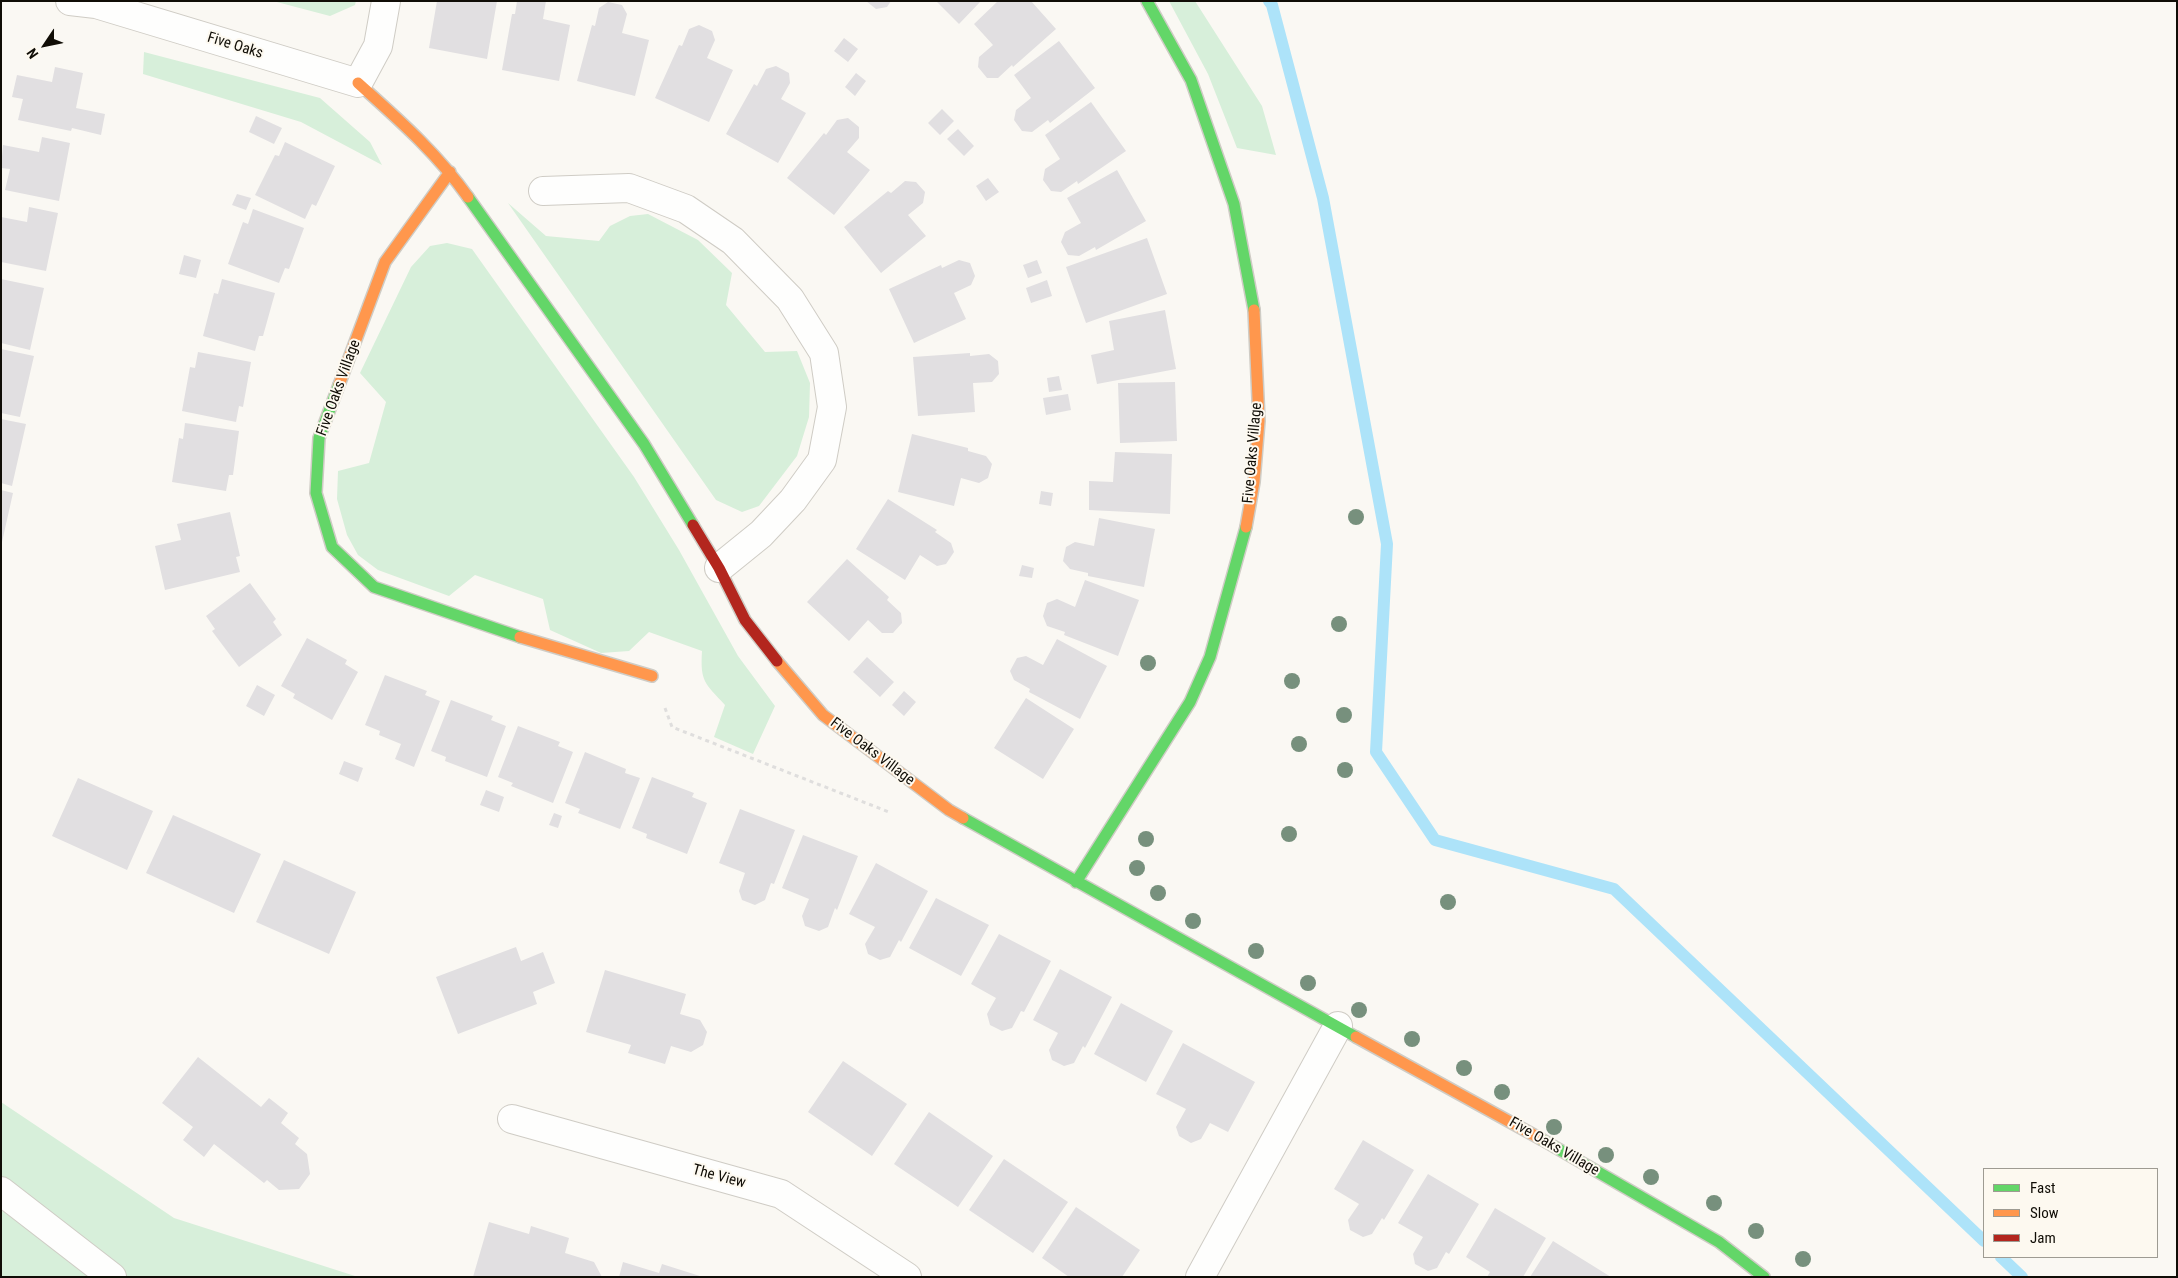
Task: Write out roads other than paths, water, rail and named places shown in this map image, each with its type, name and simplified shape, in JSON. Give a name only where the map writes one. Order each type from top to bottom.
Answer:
[{"type":"street","name":"Five Oaks","points":[[70,1],[96,4],[358,83]]},
{"type":"street","points":[[358,83],[378,46],[386,1]]},
{"type":"street","name":"Five Oaks Village","points":[[1076,882],[1190,702],[1210,657],[1244,537],[1254,482],[1258,438],[1259,420],[1254,308],[1234,204],[1191,80],[1147,1]]},
{"type":"street","name":"Five Oaks Village","points":[[358,83],[409,129],[450,172],[644,444],[719,568],[745,620],[824,715],[949,810],[1076,882],[1416,1068],[1719,1242],[1764,1277]]},
{"type":"street","name":"Five Oaks Village","points":[[450,172],[386,262],[319,438],[316,493],[332,547],[374,587],[515,636],[652,676]]},
{"type":"street","points":[[543,192],[629,188],[686,209],[733,241],[790,299],[824,353],[832,407],[822,460],[787,507],[761,534],[719,568]]},
{"type":"street","points":[[1200,1277],[1338,1026]]},
{"type":"street","name":"The View","points":[[512,1120],[782,1194],[907,1277]]},
{"type":"street","points":[[1,1192],[112,1277]]},
{"type":"waterway","points":[[1269,1],[1272,5],[1323,198],[1387,544],[1376,752],[1435,840],[1614,889],[1983,1240]]},
{"type":"waterway","points":[[2002,1258],[2022,1277]]}]
